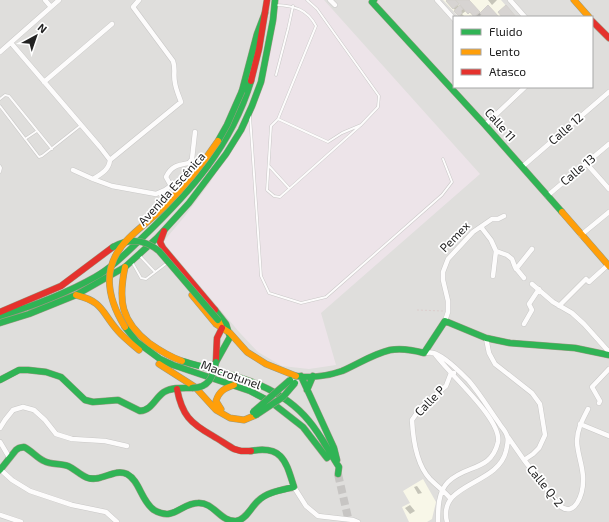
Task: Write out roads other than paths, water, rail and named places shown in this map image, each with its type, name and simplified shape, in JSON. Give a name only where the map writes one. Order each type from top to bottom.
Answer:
[{"type":"main road","name":"Avenida Escénica","points":[[0,316],[28,307],[66,291],[96,276],[125,254],[158,224],[192,187],[209,166],[221,147],[234,123],[245,97],[256,64],[267,0]]},
{"type":"main road","points":[[574,0],[588,16]]},
{"type":"main road","name":"Calle 11","points":[[373,1],[485,124],[581,235],[609,265]]},
{"type":"main road","points":[[0,323],[29,314],[76,295],[125,267],[189,204],[226,154],[241,130],[250,111],[261,82],[275,2]]},
{"type":"main road","name":"Macrotunel","points":[[265,13],[257,34],[242,91],[223,134],[203,163],[162,209],[123,245],[114,260],[110,274],[110,293],[115,311],[137,342],[160,359],[173,365],[250,391],[271,402],[303,427],[338,471]]},
{"type":"main road","points":[[593,23],[609,38]]},
{"type":"main road","points":[[164,230],[160,242],[170,261],[216,324],[230,333],[247,352],[266,364],[295,378],[307,390],[334,448],[338,471]]},
{"type":"main road","points":[[0,312],[61,286],[113,247],[121,242],[133,240],[153,246],[159,251],[218,320],[222,328]]},
{"type":"main road","points":[[144,249],[154,251],[170,261],[226,324],[230,333],[228,341],[216,362]]},
{"type":"main road","points":[[125,267],[120,292],[122,308],[127,320],[138,333],[157,349],[178,359],[236,376],[270,390],[308,420],[338,471]]},
{"type":"main road","points":[[76,295],[88,298],[98,304],[118,331],[151,359],[195,386],[216,410],[230,418],[244,420],[283,397],[295,378]]},
{"type":"main road","points":[[445,321],[486,338],[523,344],[575,348],[609,353]]},
{"type":"main road","name":"Pemex","points":[[424,352],[445,321]]},
{"type":"main road","points":[[0,380],[18,370],[48,373],[60,377],[78,395],[86,400],[96,403],[116,400],[124,402],[132,408],[141,411],[151,406],[162,393],[169,389],[202,387],[212,377],[216,362],[217,338],[222,328]]},
{"type":"main road","points":[[295,378],[326,375],[341,371],[372,356],[391,350],[412,350],[424,352]]},
{"type":"main road","points":[[151,359],[160,359]]},
{"type":"main road","points":[[173,365],[175,373]]},
{"type":"main road","points":[[307,390],[313,376]]},
{"type":"main road","points":[[234,385],[223,389],[217,394],[216,400],[219,407],[227,414],[239,416],[254,414]]},
{"type":"main road","points":[[0,470],[9,457],[19,448],[23,447],[27,448],[36,457],[48,464],[66,465],[91,479],[97,479],[118,473],[127,474],[135,482],[147,505],[154,510],[170,515],[176,514],[200,502],[206,504],[216,514],[228,521],[241,520],[260,498],[294,487],[286,464],[279,454],[268,448],[240,451],[194,426],[180,405],[177,389]]},
{"type":"street","points":[[45,0],[51,7]]},
{"type":"street","points":[[0,52],[59,0]]},
{"type":"street","points":[[93,179],[104,173],[110,160],[181,102],[175,86],[174,78],[176,68],[173,61],[133,7],[137,0]]},
{"type":"street","points":[[330,0],[336,5]]},
{"type":"street","points":[[437,0],[453,18]]},
{"type":"street","points":[[510,0],[524,16]]},
{"type":"street","points":[[44,82],[112,24]]},
{"type":"street","points":[[10,43],[110,160]]},
{"type":"street","points":[[517,88],[520,92]]},
{"type":"street","points":[[485,124],[524,88]]},
{"type":"street","name":"Calle 12","points":[[522,167],[609,92]]},
{"type":"street","points":[[171,186],[166,177],[167,174],[177,165],[189,163],[192,159],[195,132]]},
{"type":"street","name":"Calle 13","points":[[548,196],[609,144]]},
{"type":"street","points":[[73,170],[119,188],[156,194],[171,186],[203,162],[214,150],[221,147]]},
{"type":"street","points":[[586,163],[609,189]]},
{"type":"street","points":[[581,235],[609,212]]},
{"type":"street","name":"Pemex","points":[[445,321],[448,312],[448,301],[443,280],[445,264],[457,248],[473,232],[492,219],[498,219],[504,216]]},
{"type":"street","points":[[481,227],[491,240],[496,251],[493,276]]},
{"type":"street","points":[[516,269],[532,249]]},
{"type":"street","points":[[496,251],[507,255],[512,259],[516,269],[524,278]]},
{"type":"street","points":[[559,306],[586,279],[589,282],[609,265]]},
{"type":"street","points":[[532,284],[553,302],[572,313],[584,324],[609,353]]},
{"type":"street","points":[[524,324],[532,310],[529,304],[539,289]]},
{"type":"street","points":[[486,338],[489,353],[495,364],[532,393],[540,404],[545,435],[539,448],[524,460]]},
{"type":"street","points":[[424,352],[434,353],[489,418],[498,432],[498,440],[490,459],[479,466],[458,475],[448,482],[443,490],[439,502],[438,522]]},
{"type":"street","name":"Calle Q-2","points":[[434,353],[448,361],[461,373],[485,402],[524,460],[560,506],[565,510],[571,510],[575,507],[581,495],[583,481],[577,440],[580,424]]},
{"type":"street","points":[[599,403],[600,401],[592,387],[609,369]]},
{"type":"street","name":"Calle P","points":[[450,498],[429,478],[419,461],[413,434],[412,420],[421,407],[446,386],[451,373],[461,373]]},
{"type":"street","points":[[0,428],[13,410],[22,407],[34,410],[45,420],[56,434],[72,439],[105,441],[127,446]]},
{"type":"street","points":[[588,409],[580,424],[609,436]]},
{"type":"street","points":[[447,522],[446,511],[450,498],[462,489],[493,472],[499,466],[506,453],[508,436]]},
{"type":"street","points":[[0,442],[9,457]]},
{"type":"street","points":[[0,470],[12,480],[30,491],[72,505],[106,512],[117,522]]},
{"type":"street","points":[[294,487],[306,506],[318,516],[358,522]]},
{"type":"street","points":[[0,515],[21,522]]},
{"type":"lane","points":[[275,2],[293,6],[310,16],[316,26],[278,120],[271,126],[267,190],[274,196],[280,197],[361,125],[378,107],[380,96],[317,9],[307,0]]},
{"type":"lane","points":[[276,75],[293,6]]},
{"type":"lane","points":[[0,99],[5,95],[9,96],[52,149]]},
{"type":"lane","points":[[0,106],[39,156],[42,156],[52,149],[81,125]]},
{"type":"lane","points":[[250,111],[261,276],[269,293],[301,303],[326,297],[442,195],[452,182],[443,158]]},
{"type":"lane","points":[[278,120],[328,142],[342,133],[361,125]]},
{"type":"lane","points":[[25,140],[37,131]]},
{"type":"lane","points":[[0,166],[0,172]]},
{"type":"lane","points":[[269,166],[289,188]]},
{"type":"lane","points":[[138,254],[155,272]]},
{"type":"lane","points":[[131,261],[143,279],[146,279],[170,261]]},
{"type":"tunnel","points":[[338,474],[349,522]]}]
